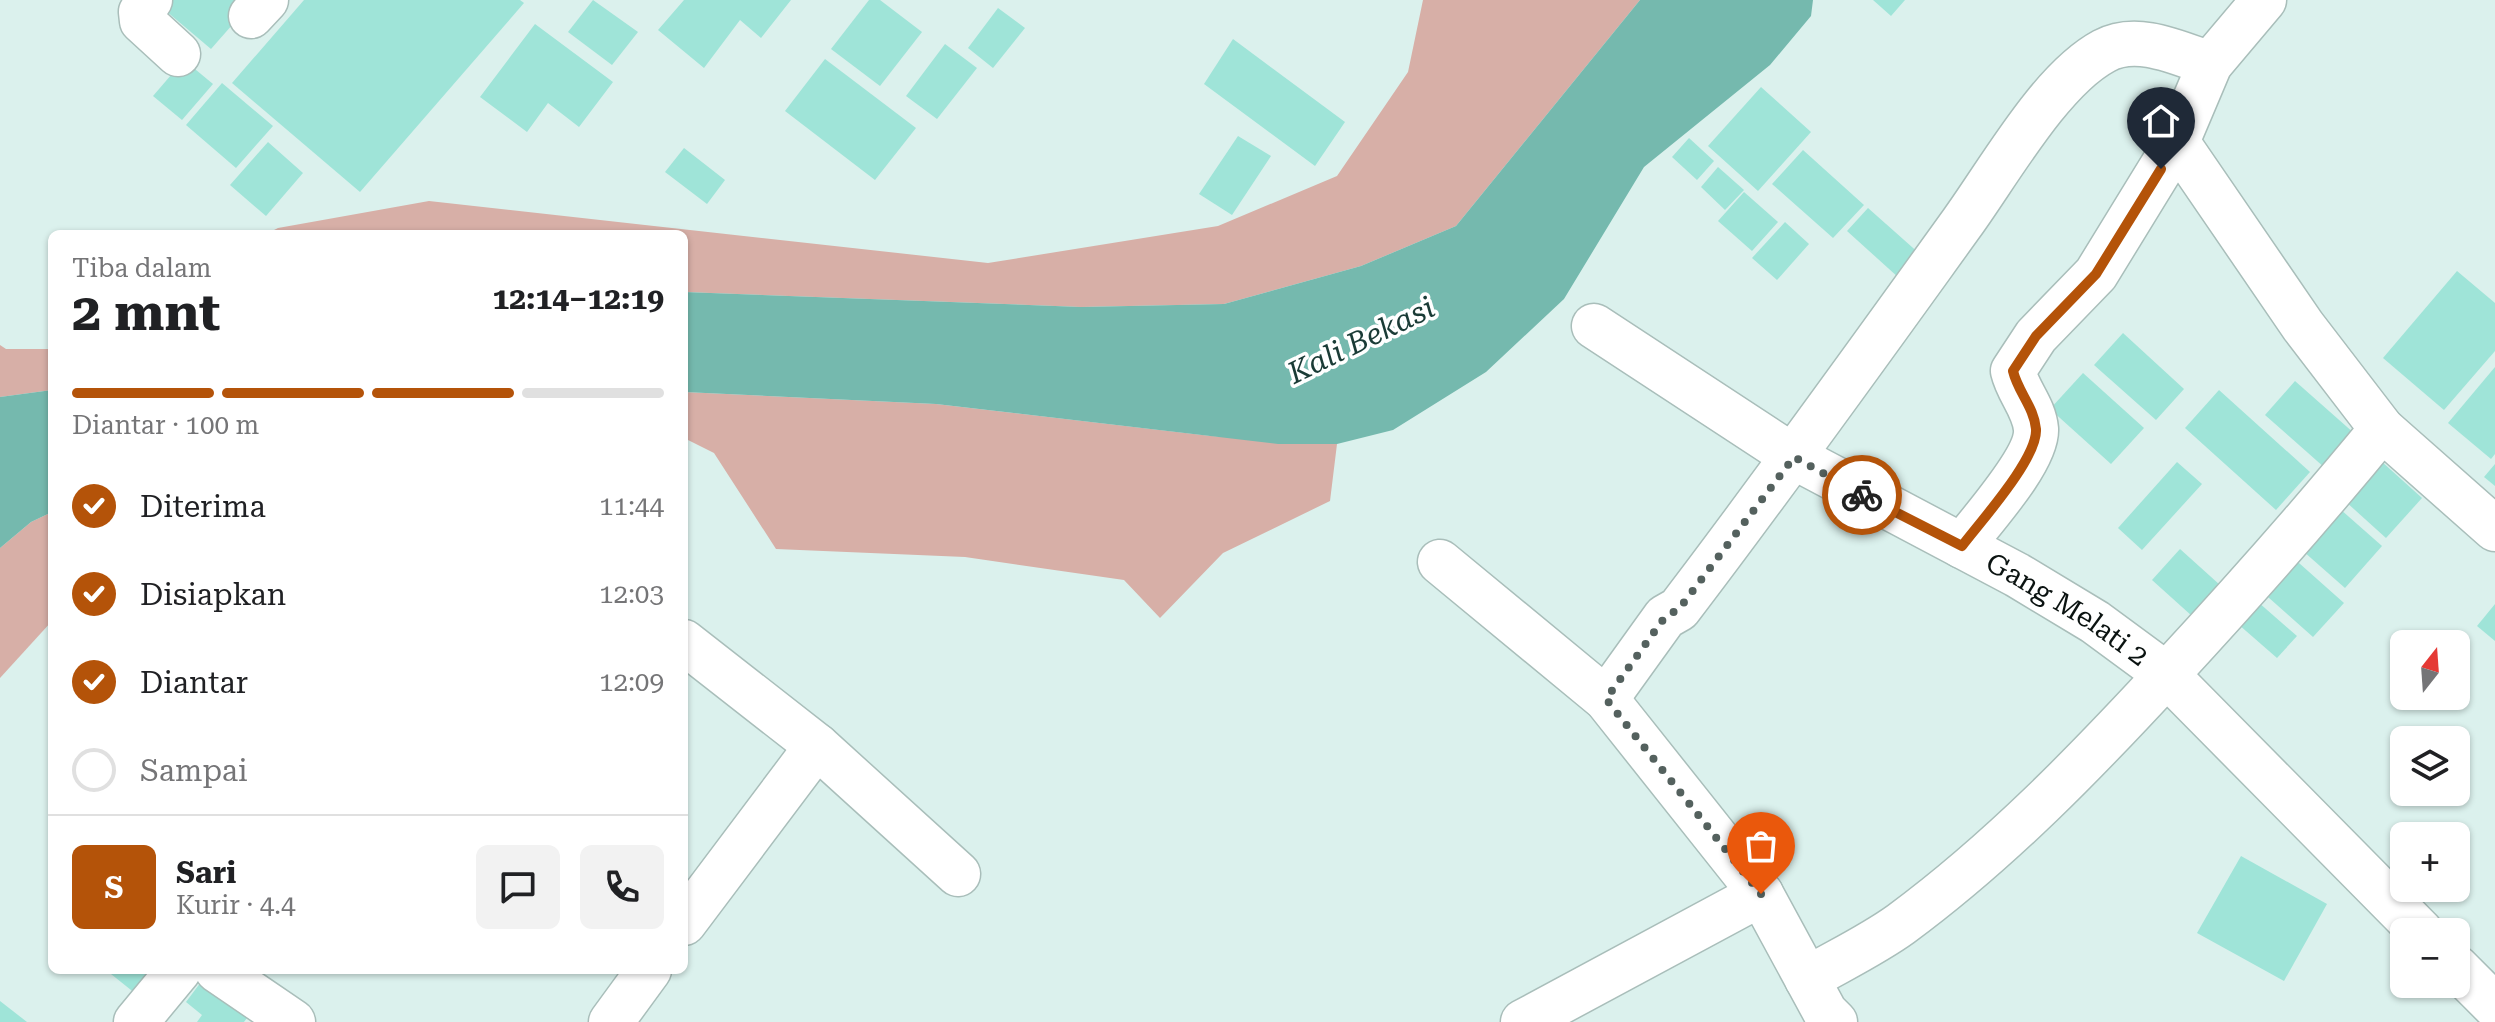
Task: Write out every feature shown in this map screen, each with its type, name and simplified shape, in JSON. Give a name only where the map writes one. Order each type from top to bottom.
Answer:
[{"type":"street","points":[[150,0],[141,12],[142,21],[178,54]]},
{"type":"street","points":[[1962,546],[2032,451],[2036,431],[2030,406],[2016,384],[2013,371],[2036,336],[2096,274],[2177,142],[2210,64],[2264,0]]},
{"type":"street","points":[[1606,699],[1665,617],[1679,609],[1794,457],[2029,126],[2085,63],[2107,49],[2145,45],[2210,64]]},
{"type":"street","points":[[2177,142],[2303,326],[2382,429],[2495,529]]},
{"type":"street","name":"Gang Melati 2","points":[[1594,326],[1794,457],[1962,546],[2095,622],[2167,675],[2407,918]]},
{"type":"street","points":[[1807,979],[1897,926],[1942,892],[2106,741],[2306,523],[2382,429]]},
{"type":"street","points":[[1440,562],[1606,699],[1761,894],[1807,979],[1835,1022]]},
{"type":"street","points":[[688,649],[817,746],[958,874]]},
{"type":"street","points":[[688,918],[817,746]]},
{"type":"street","points":[[1523,1022],[1761,894]]},
{"type":"street","points":[[136,1022],[176,974]]},
{"type":"street","points":[[223,974],[293,1022]]},
{"type":"street","points":[[611,1022],[646,974]]},
{"type":"street","points":[[2470,981],[2495,1005]]},
{"type":"shaded area","points":[[1423,0],[1640,0],[1456,226],[1361,266],[1224,304],[1081,307],[688,292],[688,230],[274,230],[429,201],[988,263],[1218,226],[1337,176],[1408,72]]},
{"type":"shaded area","points":[[0,345],[6,349],[48,349],[48,391],[0,397]]},
{"type":"shaded area","points":[[688,392],[936,404],[1211,436],[1337,444],[1330,501],[1223,553],[1160,618],[1124,580],[965,557],[776,549],[714,453],[688,440]]},
{"type":"shaded area","points":[[48,514],[48,625],[0,678],[0,548],[31,522]]},
{"type":"water","name":"Kali Bekasi","points":[[1640,0],[1813,0],[1811,16],[1770,65],[1644,167],[1564,299],[1486,372],[1393,430],[1337,444],[1278,444],[936,404],[688,392],[688,292],[1081,307],[1224,304],[1361,266],[1456,226]]},
{"type":"water","points":[[48,391],[48,514],[31,522],[0,548],[0,397]]},
{"type":"building","points":[[164,0],[254,0],[211,49],[159,5]]},
{"type":"building","points":[[304,0],[520,0],[524,3],[360,192],[232,83]]},
{"type":"building","points":[[593,0],[638,32],[612,65],[568,32]]},
{"type":"building","points":[[684,0],[791,0],[761,38],[740,20],[704,68],[658,30]]},
{"type":"building","points":[[869,0],[880,0],[922,32],[880,86],[831,49]]},
{"type":"building","points":[[1873,0],[1905,0],[1891,16]]},
{"type":"building","points":[[998,8],[1025,28],[993,68],[968,48]]},
{"type":"building","points":[[535,24],[613,82],[579,127],[548,103],[527,132],[480,97]]},
{"type":"building","points":[[1233,39],[1345,122],[1315,166],[1204,84]]},
{"type":"building","points":[[945,44],[977,68],[937,119],[906,96]]},
{"type":"building","points":[[825,59],[916,128],[875,180],[785,111]]},
{"type":"building","points":[[184,60],[213,84],[182,120],[153,96]]},
{"type":"building","points":[[222,83],[273,126],[236,168],[186,125]]},
{"type":"building","points":[[1761,87],[1811,132],[1758,191],[1708,146]]},
{"type":"building","points":[[1238,136],[1271,156],[1232,215],[1199,194]]},
{"type":"building","points":[[1689,138],[1714,161],[1697,180],[1672,157]]},
{"type":"building","points":[[268,142],[303,173],[266,216],[230,185]]},
{"type":"building","points":[[684,148],[725,180],[707,204],[665,172]]},
{"type":"building","points":[[1803,150],[1864,205],[1833,238],[1772,184]]},
{"type":"building","points":[[1718,167],[1744,190],[1725,210],[1701,187]]},
{"type":"building","points":[[1744,192],[1778,222],[1752,251],[1718,221]]},
{"type":"building","points":[[1868,208],[1930,263],[1909,287],[1847,231]]},
{"type":"building","points":[[1785,222],[1809,244],[1777,280],[1752,258]]},
{"type":"building","points":[[2457,271],[2495,303],[2495,351],[2444,410],[2383,358]]},
{"type":"building","points":[[2123,333],[2184,389],[2156,420],[2094,365]]},
{"type":"building","points":[[2495,367],[2495,454],[2491,459],[2448,423]]},
{"type":"building","points":[[2083,373],[2144,428],[2111,464],[2050,409]]},
{"type":"building","points":[[2295,381],[2355,434],[2325,468],[2265,415]]},
{"type":"building","points":[[2219,390],[2310,472],[2276,510],[2185,428]]},
{"type":"building","points":[[2381,461],[2422,498],[2386,538],[2345,501]]},
{"type":"building","points":[[2177,462],[2202,484],[2142,550],[2118,528]]},
{"type":"building","points":[[2495,464],[2495,486],[2484,477]]},
{"type":"building","points":[[2340,509],[2382,546],[2345,588],[2303,551]]},
{"type":"building","points":[[2180,549],[2220,585],[2192,616],[2152,580]]},
{"type":"building","points":[[2290,555],[2344,603],[2313,637],[2259,589]]},
{"type":"building","points":[[2258,602],[2297,636],[2277,658],[2238,624]]},
{"type":"building","points":[[2495,604],[2495,641],[2477,626]]},
{"type":"building","points":[[2241,856],[2327,904],[2284,981],[2197,933]]},
{"type":"building","points":[[111,974],[152,974],[136,994]]},
{"type":"building","points":[[207,974],[216,974],[258,1003],[244,1022],[197,1022],[202,1015],[186,1002]]},
{"type":"building","points":[[0,1001],[27,1022],[0,1022]]},
{"type":"way so far","points":[[1761,894],[1606,699],[1665,617],[1679,609],[1794,457],[1862,495]]},
{"type":"route","points":[[1862,495],[1962,546],[2032,451],[2036,431],[2030,406],[2016,384],[2013,371],[2036,336],[2067,300],[2083,291],[2096,274],[2161,169]]}]
